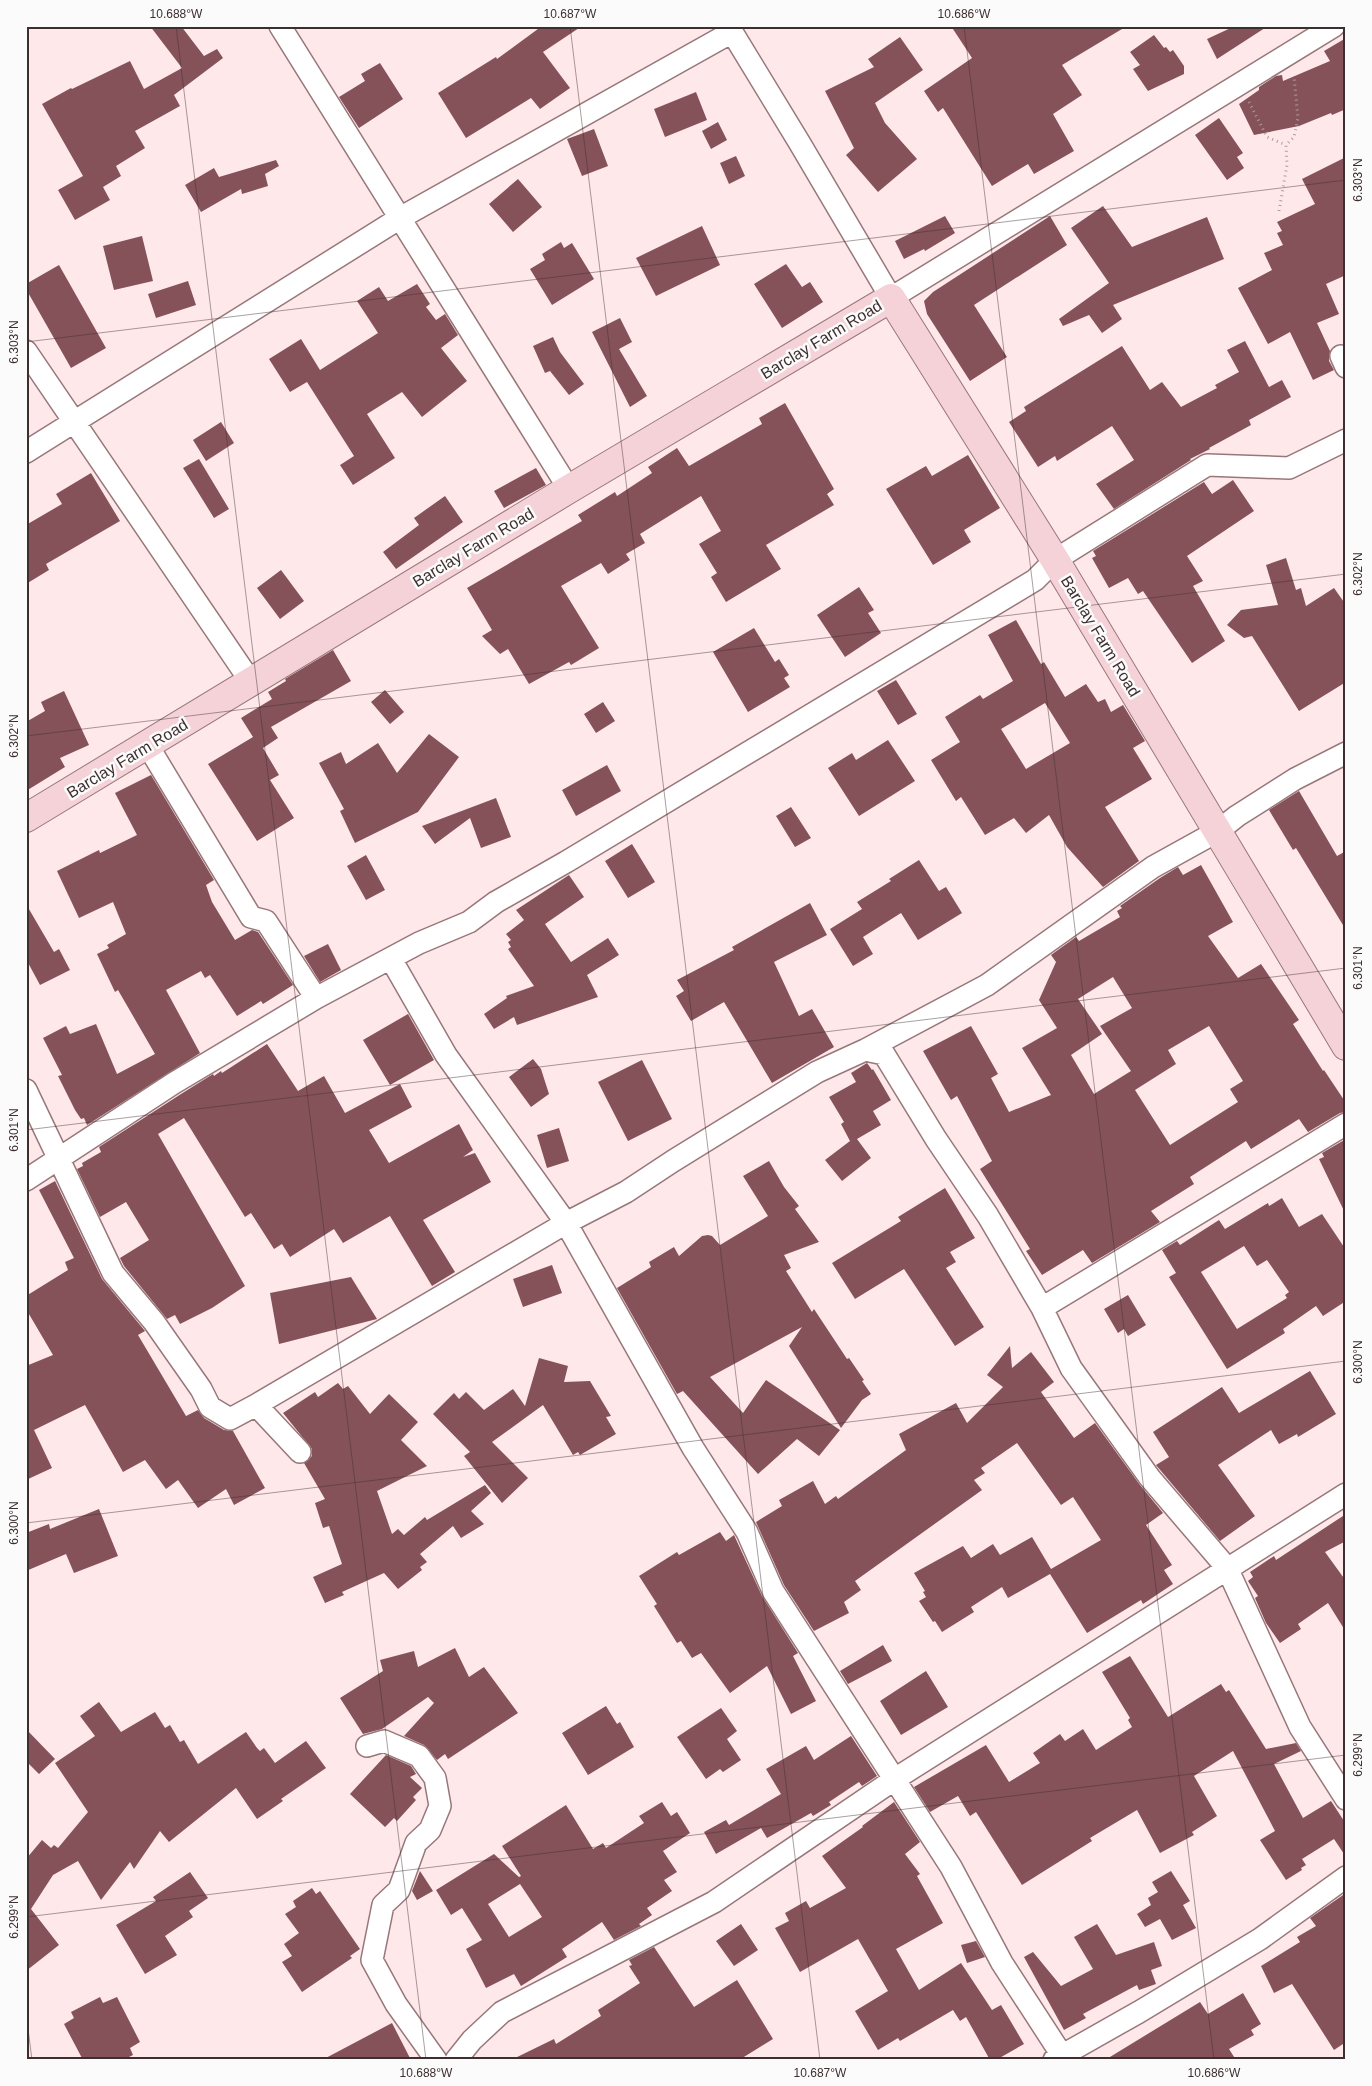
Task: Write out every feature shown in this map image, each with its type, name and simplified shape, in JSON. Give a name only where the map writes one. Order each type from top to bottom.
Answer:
[{"type":"street","points":[[280,26],[570,489]]},
{"type":"street","points":[[26,452],[400,218],[734,28],[891,298],[1238,83],[1334,26]]},
{"type":"street","name":"Barclay Farm Road","points":[[26,818],[148,746],[570,489],[891,298],[1055,560],[1346,1046]]},
{"type":"street","points":[[26,351],[251,682]]},
{"type":"street","points":[[26,1180],[174,1082],[316,998],[419,943],[469,922],[496,902],[566,862],[1034,580],[1055,560],[1207,465],[1289,468],[1346,440]]},
{"type":"street","points":[[148,746],[250,917],[266,921],[316,998]]},
{"type":"street","points":[[26,1090],[113,1273],[154,1322],[201,1389],[210,1407],[230,1418],[256,1405],[566,1222],[626,1192],[817,1072],[865,1050],[986,985],[1153,867],[1218,831],[1237,816],[1295,779],[1346,753]]},
{"type":"street","points":[[391,959],[446,1055],[566,1222],[693,1448],[747,1532],[773,1591],[951,1867],[1002,1963],[1060,2058],[1260,1939],[1346,1877]]},
{"type":"street","points":[[865,1050],[884,1054],[936,1139],[988,1216],[1042,1308],[1076,1376],[1150,1478],[1227,1568],[1300,1726],[1346,1799]]},
{"type":"street","points":[[1042,1308],[1346,1124]]},
{"type":"street","points":[[256,1405],[300,1452]]},
{"type":"street","points":[[456,2060],[472,2040],[502,2012],[714,1902],[895,1779],[1346,1494]]},
{"type":"street","points":[[367,1746],[384,1741],[418,1756],[435,1778],[440,1806],[430,1830],[416,1842],[399,1890],[383,1905],[372,1960],[396,2004],[436,2060]]},
{"type":"path","points":[[1279,211],[1287,165],[1286,145],[1294,137],[1298,118],[1294,77],[1285,55]]},
{"type":"path","points":[[1238,83],[1267,137],[1286,145]]},
{"type":"building","points":[[150,26],[181,26],[204,56],[217,49],[223,58],[174,95],[180,106],[135,131],[145,148],[116,166],[121,176],[103,187],[110,200],[75,220],[58,190],[83,176],[42,104],[71,88],[130,61],[144,89],[182,68]]},
{"type":"building","points":[[542,26],[582,26],[543,52],[570,88],[540,109],[531,98],[466,138],[438,93],[496,57],[497,59]]},
{"type":"building","points":[[951,26],[1127,26],[1062,65],[1082,95],[1053,114],[1074,151],[1034,174],[1028,164],[992,186],[943,108],[938,112],[924,91],[972,58]]},
{"type":"building","points":[[1235,26],[1268,26],[1217,59],[1207,39]]},
{"type":"building","points":[[1154,35],[1164,48],[1166,47],[1170,52],[1173,50],[1184,66],[1184,74],[1148,91],[1133,69],[1140,65],[1130,52]]},
{"type":"building","points":[[900,37],[923,70],[875,103],[885,123],[917,159],[878,192],[846,155],[854,148],[825,91],[874,67],[868,59]]},
{"type":"building","points":[[1346,38],[1346,109],[1299,126],[1254,135],[1239,104],[1276,76],[1282,75],[1283,81],[1330,61],[1324,51]]},
{"type":"building","points":[[380,63],[403,99],[359,128],[339,97],[365,81],[361,74]]},
{"type":"building","points":[[696,92],[707,120],[665,137],[654,109]]},
{"type":"building","points":[[1219,118],[1243,153],[1237,157],[1244,168],[1227,180],[1195,135]]},
{"type":"building","points":[[718,122],[727,140],[711,149],[702,131]]},
{"type":"building","points":[[594,129],[608,166],[582,176],[567,139]]},
{"type":"building","points":[[736,156],[745,176],[729,184],[720,163]]},
{"type":"building","points":[[1346,157],[1346,275],[1326,284],[1339,314],[1317,323],[1330,351],[1329,361],[1334,370],[1313,380],[1290,332],[1268,344],[1238,288],[1272,270],[1264,253],[1283,245],[1277,233],[1282,231],[1277,222],[1315,204],[1302,179]]},
{"type":"building","points":[[276,160],[279,166],[265,174],[268,186],[242,194],[241,189],[201,212],[185,185],[214,168],[219,177]]},
{"type":"building","points":[[518,179],[542,207],[513,232],[489,204]]},
{"type":"building","points":[[1103,206],[1132,247],[1207,217],[1224,259],[1113,305],[1122,319],[1102,333],[1089,315],[1063,326],[1059,319],[1109,283],[1071,228]]},
{"type":"building","points":[[945,216],[955,233],[925,251],[924,249],[904,259],[895,241]]},
{"type":"building","points":[[1050,216],[1067,245],[974,305],[1007,357],[970,381],[927,314],[924,301],[933,292]]},
{"type":"building","points":[[702,226],[720,265],[656,296],[636,258]]},
{"type":"building","points":[[142,236],[153,281],[114,290],[103,246]]},
{"type":"building","points":[[561,242],[564,248],[572,243],[594,279],[552,305],[530,269],[545,260],[542,254]]},
{"type":"building","points":[[786,264],[802,287],[810,282],[823,302],[782,328],[754,284]]},
{"type":"building","points":[[59,265],[106,348],[71,368],[26,289],[26,284]]},
{"type":"building","points":[[188,281],[196,305],[156,318],[148,294]]},
{"type":"building","points":[[417,284],[430,304],[426,307],[436,320],[445,314],[458,335],[441,348],[467,381],[422,417],[402,392],[367,414],[395,458],[353,485],[340,465],[354,456],[307,382],[290,392],[269,359],[301,339],[320,370],[378,333],[357,301],[379,287],[388,301]]},
{"type":"building","points":[[620,318],[632,342],[619,349],[647,396],[630,407],[592,332]]},
{"type":"building","points":[[553,337],[560,352],[584,384],[569,395],[550,371],[545,373],[533,346]]},
{"type":"building","points":[[1245,341],[1269,387],[1282,380],[1291,397],[1249,420],[1251,425],[1190,459],[1114,509],[1096,484],[1134,460],[1112,426],[1057,461],[1055,456],[1038,467],[1009,422],[1026,411],[1024,407],[1122,346],[1150,390],[1162,382],[1181,407],[1217,388],[1215,385],[1239,372],[1227,350]]},
{"type":"building","points":[[785,403],[834,489],[827,494],[834,505],[766,545],[781,569],[726,602],[711,577],[717,573],[699,544],[721,531],[701,496],[640,534],[645,543],[626,554],[630,560],[608,574],[601,563],[561,586],[599,648],[571,665],[569,662],[529,684],[508,649],[500,654],[482,636],[492,630],[467,588],[582,521],[578,515],[615,492],[617,496],[652,473],[648,467],[677,448],[689,466],[762,424],[759,418]]},
{"type":"building","points":[[221,422],[234,443],[206,461],[193,440]]},
{"type":"building","points":[[968,455],[1000,508],[964,530],[971,542],[933,565],[886,489],[926,466],[932,476]]},
{"type":"building","points":[[199,459],[229,509],[214,518],[183,468]]},
{"type":"building","points":[[536,468],[546,485],[504,508],[494,491]]},
{"type":"building","points":[[91,473],[120,521],[46,564],[49,570],[26,584],[26,525],[62,504],[56,494]]},
{"type":"building","points":[[1233,480],[1254,511],[1187,556],[1203,581],[1193,586],[1225,641],[1192,663],[1143,591],[1138,594],[1128,578],[1109,588],[1092,558],[1096,556],[1093,551],[1204,482],[1212,494]]},
{"type":"building","points":[[445,496],[463,522],[396,569],[383,552],[419,525],[414,518]]},
{"type":"building","points":[[1286,558],[1296,590],[1301,588],[1306,606],[1334,588],[1346,605],[1346,682],[1299,711],[1252,636],[1244,638],[1227,625],[1241,610],[1278,605],[1266,565]]},
{"type":"building","points":[[281,570],[304,601],[280,619],[257,588]]},
{"type":"building","points":[[859,587],[874,610],[868,613],[881,633],[845,657],[817,615]]},
{"type":"building","points":[[1016,620],[1041,664],[1044,662],[1065,697],[1086,684],[1098,702],[1105,699],[1111,712],[1123,705],[1145,741],[1133,748],[1152,779],[1105,807],[1139,861],[1103,887],[1067,847],[1049,815],[1026,833],[1014,818],[985,835],[961,797],[956,801],[931,760],[960,742],[945,717],[980,695],[983,699],[1013,681],[988,635]],"holes":[[[1045,703],[1070,743],[1026,769],[1001,729]]]},
{"type":"building","points":[[754,628],[775,662],[779,659],[789,675],[784,678],[790,687],[748,712],[713,652]]},
{"type":"building","points":[[333,650],[351,681],[271,727],[278,738],[263,748],[279,775],[270,780],[294,818],[257,841],[208,764],[253,737],[241,718],[272,699],[268,692],[286,681],[285,679]]},
{"type":"building","points":[[896,680],[917,714],[898,725],[877,691]]},
{"type":"building","points":[[385,690],[404,712],[390,724],[371,702]]},
{"type":"building","points":[[64,691],[89,745],[60,758],[65,767],[26,791],[26,722],[45,711],[41,702]]},
{"type":"building","points":[[603,702],[615,721],[596,733],[584,714]]},
{"type":"building","points":[[429,734],[459,757],[418,812],[355,843],[340,811],[344,809],[319,763],[341,752],[346,764],[378,743],[397,773]]},
{"type":"building","points":[[888,740],[915,781],[859,816],[828,768],[852,753],[856,760]]},
{"type":"building","points":[[607,765],[621,791],[576,816],[562,790]]},
{"type":"building","points":[[151,775],[214,880],[206,885],[212,902],[235,940],[252,930],[258,932],[293,985],[263,1004],[261,1001],[237,1016],[210,975],[205,978],[201,971],[166,990],[200,1053],[87,1125],[84,1118],[81,1119],[75,1110],[58,1076],[62,1075],[43,1038],[66,1026],[70,1034],[96,1024],[117,1074],[155,1054],[118,990],[115,992],[97,954],[109,948],[107,945],[126,934],[113,902],[79,918],[57,871],[99,850],[100,853],[137,835],[115,793]]},
{"type":"building","points":[[1299,791],[1337,856],[1346,851],[1346,930],[1296,848],[1293,850],[1269,810]]},
{"type":"building","points":[[496,798],[511,837],[481,848],[470,818],[435,844],[422,826]]},
{"type":"building","points":[[791,807],[811,838],[795,847],[776,816]]},
{"type":"building","points":[[632,844],[655,882],[628,898],[605,861]]},
{"type":"building","points":[[366,855],[385,890],[366,900],[347,866]]},
{"type":"building","points":[[919,860],[939,891],[946,887],[962,913],[918,940],[901,913],[863,937],[873,954],[853,966],[830,929],[862,909],[857,902],[891,881],[889,879]]},
{"type":"building","points":[[1201,865],[1233,922],[1208,936],[1238,978],[1261,964],[1299,1020],[1293,1024],[1346,1103],[1346,1112],[1340,1113],[1308,1132],[1299,1119],[1251,1149],[1246,1141],[1190,1177],[1194,1184],[1151,1211],[1160,1222],[1092,1263],[1083,1250],[1042,1275],[1026,1251],[1030,1249],[980,1169],[992,1161],[957,1096],[951,1100],[923,1051],[971,1026],[998,1074],[991,1078],[1009,1112],[1051,1095],[1022,1048],[1057,1028],[1039,1000],[1056,962],[1051,955],[1076,937],[1079,941],[1120,917],[1117,911],[1122,908],[1120,906],[1178,867],[1183,875]],"holes":[[[1113,977],[1132,1008],[1100,1026],[1131,1071],[1094,1094],[1071,1055],[1102,1034],[1078,999]],[[1209,1026],[1243,1081],[1230,1089],[1238,1102],[1170,1145],[1135,1090],[1176,1064],[1168,1050]]]},
{"type":"building","points":[[569,875],[584,897],[545,924],[571,962],[608,938],[619,955],[587,975],[598,997],[517,1025],[514,1017],[494,1029],[484,1014],[507,998],[506,996],[534,986],[508,949],[511,947],[508,942],[511,940],[506,934],[524,920],[516,910]]},
{"type":"building","points":[[810,903],[827,935],[774,962],[799,1016],[812,1009],[834,1047],[772,1083],[724,1002],[691,1021],[676,996],[684,991],[677,980],[734,950],[732,947]]},
{"type":"building","points":[[26,904],[54,952],[59,949],[70,970],[40,985],[26,959]]},
{"type":"building","points":[[328,944],[341,970],[320,982],[304,956]]},
{"type":"building","points":[[408,1014],[434,1060],[390,1085],[363,1040]]},
{"type":"building","points":[[267,1044],[298,1091],[324,1076],[345,1113],[400,1084],[412,1107],[369,1130],[389,1163],[459,1124],[473,1150],[463,1157],[475,1153],[491,1182],[423,1220],[455,1272],[432,1286],[390,1216],[343,1243],[334,1229],[290,1257],[282,1244],[274,1249],[251,1213],[245,1217],[184,1118],[158,1134],[245,1286],[212,1308],[180,1324],[175,1315],[167,1319],[124,1266],[120,1258],[149,1240],[126,1202],[100,1217],[77,1169],[83,1166],[82,1163],[101,1152],[99,1147],[213,1074],[214,1076],[221,1071],[222,1073]]},
{"type":"building","points":[[533,1059],[541,1069],[549,1094],[531,1107],[509,1077]]},
{"type":"building","points":[[642,1060],[672,1119],[628,1141],[598,1082]]},
{"type":"building","points":[[867,1063],[873,1069],[891,1100],[873,1111],[881,1125],[857,1139],[871,1158],[842,1181],[825,1160],[850,1141],[841,1124],[844,1122],[829,1097],[856,1082],[851,1073]]},
{"type":"building","points":[[559,1128],[569,1161],[547,1168],[537,1135]]},
{"type":"building","points":[[1346,1139],[1346,1215],[1319,1159],[1324,1157],[1322,1153]]},
{"type":"building","points":[[769,1161],[784,1187],[799,1206],[795,1209],[819,1242],[784,1255],[791,1268],[786,1271],[812,1312],[814,1309],[847,1359],[849,1358],[871,1394],[862,1400],[841,1428],[789,1346],[802,1327],[710,1377],[743,1413],[766,1380],[840,1430],[819,1456],[797,1439],[758,1474],[683,1391],[677,1394],[617,1288],[651,1267],[649,1262],[674,1247],[679,1256],[702,1236],[708,1235],[712,1236],[720,1245],[768,1216],[743,1176]]},
{"type":"building","points":[[55,1181],[102,1279],[145,1331],[138,1335],[186,1416],[198,1410],[204,1418],[224,1430],[233,1431],[265,1488],[234,1505],[226,1489],[198,1508],[178,1480],[166,1489],[145,1460],[123,1472],[85,1405],[34,1430],[52,1468],[26,1480],[26,1366],[53,1355],[26,1309],[26,1296],[68,1270],[65,1262],[74,1258],[39,1190]]},
{"type":"building","points":[[945,1188],[975,1238],[950,1252],[956,1262],[946,1268],[984,1327],[955,1346],[904,1269],[855,1299],[832,1263],[901,1221],[898,1217]]},
{"type":"building","points":[[1282,1198],[1299,1227],[1322,1214],[1346,1250],[1346,1301],[1323,1316],[1316,1306],[1283,1329],[1285,1333],[1227,1369],[1169,1277],[1176,1273],[1162,1250],[1177,1241],[1180,1245],[1219,1220],[1225,1229],[1268,1203],[1269,1206]],"holes":[[[1244,1246],[1257,1266],[1267,1260],[1289,1292],[1285,1295],[1287,1298],[1237,1329],[1201,1272]]]},
{"type":"building","points":[[552,1265],[562,1293],[523,1307],[513,1279]]},
{"type":"building","points":[[351,1277],[377,1319],[279,1344],[270,1293]]},
{"type":"building","points":[[1128,1295],[1146,1325],[1128,1336],[1124,1329],[1118,1333],[1104,1309]]},
{"type":"building","points":[[1010,1346],[1012,1368],[1031,1352],[1054,1382],[1041,1392],[1074,1438],[1095,1423],[1163,1513],[1146,1525],[1172,1565],[1164,1570],[1173,1584],[1143,1604],[1141,1600],[1087,1633],[1050,1574],[1008,1598],[1002,1587],[971,1607],[974,1612],[942,1632],[919,1601],[926,1597],[923,1592],[925,1591],[914,1573],[963,1546],[971,1558],[993,1544],[1000,1555],[1032,1537],[1051,1569],[1101,1540],[1073,1497],[1061,1505],[1017,1443],[981,1468],[985,1473],[974,1480],[982,1490],[855,1581],[861,1590],[844,1602],[849,1613],[814,1631],[784,1585],[756,1522],[782,1506],[779,1500],[813,1481],[825,1504],[836,1496],[838,1499],[906,1450],[899,1434],[956,1403],[967,1423],[1003,1387],[987,1375]]},
{"type":"building","points":[[539,1358],[568,1366],[564,1382],[590,1381],[611,1416],[606,1417],[616,1434],[580,1455],[578,1452],[573,1455],[543,1405],[492,1442],[528,1478],[502,1503],[464,1456],[470,1452],[433,1414],[454,1393],[459,1399],[466,1392],[484,1410],[513,1389],[525,1406]]},
{"type":"building","points":[[1310,1371],[1336,1414],[1298,1437],[1297,1434],[1279,1444],[1271,1430],[1218,1465],[1255,1516],[1220,1541],[1156,1465],[1169,1457],[1153,1432],[1222,1387],[1239,1413]]},
{"type":"building","points":[[338,1383],[343,1389],[348,1386],[370,1414],[389,1394],[418,1422],[401,1440],[427,1466],[377,1491],[392,1534],[398,1529],[404,1535],[425,1517],[427,1520],[485,1485],[491,1493],[471,1511],[484,1524],[461,1538],[453,1526],[420,1554],[427,1562],[420,1567],[422,1570],[398,1589],[384,1573],[342,1592],[344,1595],[325,1603],[313,1577],[342,1564],[329,1526],[323,1528],[315,1503],[325,1499],[304,1463],[312,1456],[312,1449],[283,1413],[315,1392],[318,1397]]},
{"type":"building","points":[[99,1509],[118,1556],[74,1573],[66,1554],[26,1571],[26,1533],[49,1524],[50,1529]]},
{"type":"building","points":[[1346,1514],[1346,1541],[1325,1552],[1346,1581],[1346,1632],[1328,1603],[1298,1624],[1301,1629],[1280,1643],[1266,1623],[1255,1598],[1258,1596],[1248,1581],[1253,1577],[1250,1572],[1274,1556],[1276,1560]]},
{"type":"building","points":[[720,1532],[726,1541],[734,1535],[762,1596],[798,1653],[793,1656],[816,1701],[791,1714],[767,1666],[730,1693],[701,1653],[692,1658],[681,1641],[677,1643],[654,1606],[657,1604],[639,1576],[677,1552],[679,1555]]},
{"type":"building","points":[[883,1645],[892,1661],[848,1684],[840,1671]]},
{"type":"building","points":[[455,1648],[469,1677],[484,1667],[518,1713],[448,1759],[445,1754],[437,1760],[424,1745],[404,1736],[434,1703],[428,1697],[382,1729],[363,1734],[340,1698],[383,1671],[380,1660],[414,1651],[418,1667]]},
{"type":"building","points":[[1130,1656],[1168,1717],[1221,1684],[1226,1692],[1229,1690],[1266,1749],[1296,1743],[1301,1751],[1274,1764],[1303,1818],[1331,1801],[1346,1824],[1346,1857],[1334,1839],[1302,1859],[1306,1865],[1301,1868],[1302,1870],[1286,1880],[1260,1840],[1275,1831],[1233,1751],[1194,1776],[1217,1816],[1192,1832],[1194,1835],[1160,1853],[1137,1810],[1090,1838],[1092,1841],[1022,1885],[976,1812],[970,1816],[958,1796],[930,1812],[914,1787],[986,1745],[1009,1782],[1040,1763],[1033,1753],[1060,1734],[1065,1741],[1083,1729],[1096,1750],[1132,1727],[1128,1720],[1130,1718],[1102,1672]]},
{"type":"building","points":[[926,1671],[948,1707],[901,1735],[880,1701]]},
{"type":"building","points":[[99,1702],[121,1732],[155,1712],[165,1728],[170,1725],[180,1742],[184,1740],[198,1764],[246,1732],[257,1748],[260,1751],[264,1748],[275,1763],[306,1741],[326,1768],[281,1799],[283,1801],[257,1819],[236,1788],[169,1842],[160,1831],[134,1869],[130,1862],[101,1900],[78,1861],[53,1875],[31,1909],[59,1945],[26,1971],[26,1859],[42,1840],[51,1848],[54,1845],[58,1848],[88,1812],[55,1763],[95,1736],[80,1716]]},
{"type":"building","points":[[606,1706],[617,1724],[620,1722],[634,1747],[588,1775],[562,1733]]},
{"type":"building","points":[[721,1708],[737,1731],[727,1739],[741,1760],[723,1772],[720,1769],[706,1779],[677,1737]]},
{"type":"building","points":[[26,1729],[55,1759],[39,1774],[26,1761]]},
{"type":"building","points":[[851,1736],[877,1776],[862,1786],[859,1782],[829,1802],[831,1805],[813,1816],[811,1813],[767,1838],[761,1828],[716,1854],[704,1832],[726,1820],[729,1825],[781,1794],[766,1769],[806,1746],[814,1760]]},
{"type":"building","points":[[386,1755],[411,1766],[416,1774],[410,1777],[422,1788],[413,1797],[416,1800],[397,1821],[394,1818],[385,1827],[350,1794]]},
{"type":"building","points":[[662,1802],[671,1816],[677,1812],[690,1833],[663,1851],[677,1872],[664,1880],[672,1891],[647,1908],[652,1915],[639,1924],[641,1926],[614,1940],[602,1922],[562,1949],[567,1957],[521,1986],[514,1974],[486,1988],[466,1949],[482,1940],[462,1908],[451,1915],[436,1890],[494,1854],[519,1877],[521,1876],[502,1846],[566,1805],[593,1849],[603,1843],[606,1848],[644,1823],[639,1816]],"holes":[[[520,1884],[542,1917],[509,1937],[488,1904]]]},
{"type":"building","points":[[894,1802],[920,1842],[905,1854],[920,1874],[917,1876],[943,1923],[896,1949],[919,1990],[961,1963],[992,2010],[1001,2005],[1024,2044],[996,2060],[990,2060],[966,2017],[960,2021],[953,2010],[900,2041],[898,2038],[878,2050],[855,2011],[888,1991],[858,1939],[800,1972],[775,1928],[789,1921],[785,1913],[806,1901],[810,1908],[846,1888],[822,1856]]},
{"type":"building","points":[[420,1871],[433,1891],[417,1900],[412,1891]]},
{"type":"building","points":[[1171,1871],[1190,1901],[1183,1905],[1196,1928],[1172,1940],[1160,1919],[1145,1927],[1137,1914],[1151,1905],[1148,1898],[1158,1892],[1152,1882]]},
{"type":"building","points":[[190,1872],[208,1898],[189,1911],[193,1917],[165,1936],[177,1955],[145,1974],[116,1925],[156,1901],[153,1897]]},
{"type":"building","points":[[312,1888],[316,1894],[320,1891],[360,1949],[350,1956],[352,1958],[302,1992],[282,1962],[292,1956],[284,1944],[299,1933],[285,1914],[296,1907],[293,1901]]},
{"type":"building","points":[[1346,1893],[1346,2042],[1334,2050],[1292,1984],[1274,1993],[1261,1966],[1300,1942],[1297,1937],[1316,1926],[1310,1918]]},
{"type":"building","points":[[741,1924],[758,1950],[734,1966],[716,1941]]},
{"type":"building","points":[[1097,1924],[1116,1955],[1154,1942],[1162,1966],[1151,1970],[1156,1984],[1139,1990],[1137,1985],[1083,2014],[1086,2018],[1064,2030],[1024,1957],[1033,1952],[1061,1986],[1093,1969],[1074,1937]]},
{"type":"building","points":[[976,1941],[985,1957],[967,1963],[961,1945]]},
{"type":"building","points":[[654,1947],[694,2007],[737,1980],[773,2039],[739,2060],[511,2060],[554,2039],[556,2044],[601,2016],[598,2010],[640,1983],[629,1966],[632,1965],[629,1960]]},
{"type":"building","points":[[1243,1993],[1261,2024],[1251,2030],[1254,2035],[1229,2049],[1236,2060],[1105,2060],[1200,2002],[1208,2014]]},
{"type":"building","points":[[100,1997],[103,2003],[117,1997],[140,2042],[130,2048],[133,2055],[123,2060],[83,2060],[64,2024],[74,2018],[71,2012]]},
{"type":"building","points":[[392,2023],[411,2060],[322,2060]]}]
